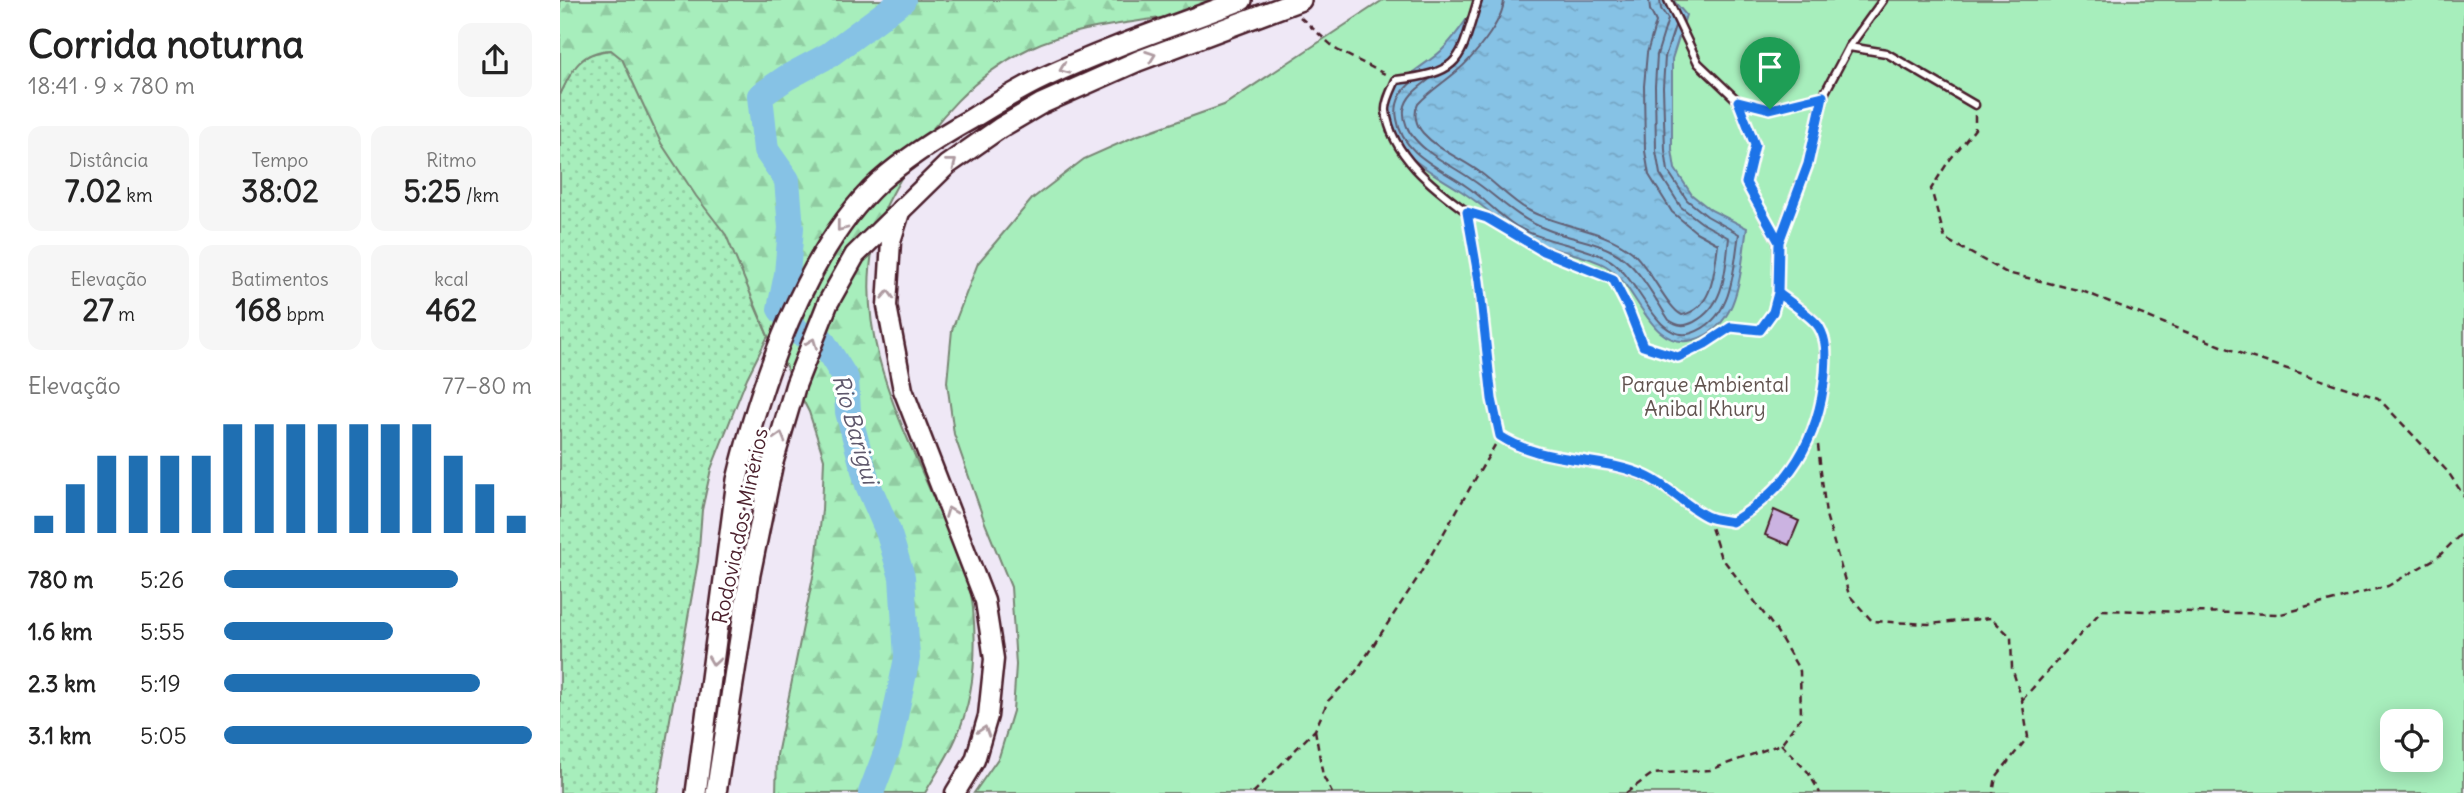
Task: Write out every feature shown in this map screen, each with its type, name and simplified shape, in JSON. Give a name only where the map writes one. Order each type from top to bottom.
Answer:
[{"type":"main road","name":"Rodovia dos Minérios","points":[[696,793],[737,480],[774,354],[830,242],[879,183],[929,143],[1043,78],[1115,47],[1242,0]]},
{"type":"main road","name":"Rodovia dos Minérios","points":[[716,793],[756,538],[773,462],[796,384],[828,303],[855,255],[947,165],[1000,128],[1041,104],[1138,61],[1294,3]]},
{"type":"main road","points":[[901,209],[891,241],[887,306],[903,390],[985,601],[993,659],[988,716],[975,760],[955,793]]},
{"type":"lane","points":[[1478,0],[1464,48],[1448,68],[1396,80],[1385,109],[1395,142],[1426,180],[1467,212],[1479,281],[1492,399],[1500,436],[1516,447],[1562,458],[1592,461],[1648,477],[1707,516],[1732,522],[1756,508],[1780,483],[1800,456],[1816,425],[1827,351],[1818,326],[1778,293],[1779,242],[1808,164],[1823,96],[1849,47],[1883,0]]},
{"type":"lane","points":[[1668,0],[1698,63],[1738,101],[1755,145],[1746,183],[1779,242]]},
{"type":"lane","points":[[1849,47],[1886,53],[1975,105]]},
{"type":"path","points":[[1294,3],[1337,50],[1396,80]]},
{"type":"path","points":[[1738,101],[1770,109],[1823,96]]},
{"type":"path","points":[[1975,105],[1975,129],[1948,162],[1931,189],[1945,239],[2007,273],[2082,291],[2247,356],[2378,398],[2448,472],[2464,496]]},
{"type":"path","points":[[1467,212],[1487,218],[1543,251],[1613,279],[1643,346],[1678,357],[1731,327],[1760,330],[1773,312],[1778,293]]},
{"type":"path","points":[[1816,425],[1826,514],[1850,595],[1872,621],[1929,624],[1991,618],[2011,637],[2012,668],[2022,700],[2028,737],[1996,777],[1993,793]]},
{"type":"path","points":[[1253,793],[1315,730],[1328,701],[1355,673],[1417,579],[1500,436]]},
{"type":"path","points":[[1626,793],[1652,774],[1710,770],[1781,744],[1801,717],[1800,671],[1776,630],[1720,555],[1707,516]]},
{"type":"path","points":[[2022,700],[2102,610],[2281,614],[2388,586],[2438,557],[2464,531]]},
{"type":"path","points":[[1315,730],[1323,776],[1332,793]]},
{"type":"path","points":[[1781,744],[1808,772],[1820,793]]},
{"type":"green space","points":[[560,0],[1236,0],[1190,13],[1068,34],[1030,48],[1010,59],[974,85],[942,117],[916,153],[882,215],[870,267],[870,303],[875,340],[896,410],[965,571],[973,608],[975,641],[967,707],[953,745],[925,793],[776,793],[777,755],[816,562],[824,459],[809,412],[768,336],[726,235],[661,143],[622,59],[611,50],[585,58],[569,77],[560,95]]},
{"type":"green space","name":"Parque Ambiental Anibal Khury","points":[[1383,0],[2464,0],[2464,793],[974,793],[999,757],[1013,711],[1016,665],[1011,587],[954,434],[947,382],[952,330],[978,263],[1032,199],[1084,159],[1136,136],[1224,105]]},
{"type":"green space","points":[[615,50],[632,61],[738,225],[754,304],[768,336],[747,378],[711,469],[702,510],[698,561],[657,793],[560,793],[560,95],[569,75],[586,57]]},
{"type":"water","points":[[1479,0],[1673,0],[1686,15],[1672,59],[1672,150],[1675,169],[1692,195],[1711,210],[1747,228],[1736,294],[1721,323],[1709,333],[1693,340],[1678,341],[1665,336],[1645,314],[1617,275],[1606,266],[1529,239],[1418,163],[1398,143],[1390,126],[1390,98],[1408,76],[1446,45],[1462,27]]},
{"type":"building","points":[[1774,510],[1799,521],[1789,545],[1765,535]]},
{"type":"waterway","name":"Rio Barigui","points":[[871,793],[889,745],[907,658],[902,577],[888,531],[868,485],[848,412],[846,379],[821,339],[799,333],[780,309],[787,274],[791,228],[787,180],[766,150],[760,96],[786,78],[829,55],[903,0]]},
{"type":"route","points":[[1770,109],[1738,101],[1755,145],[1746,183],[1779,242],[1778,293],[1773,312],[1760,330],[1731,327],[1678,357],[1643,346],[1613,279],[1543,251],[1487,218],[1467,212],[1479,281],[1482,329],[1492,399],[1500,436],[1516,447],[1562,458],[1592,461],[1648,477],[1707,516],[1732,522],[1756,508],[1780,483],[1800,456],[1816,425],[1823,392],[1827,351],[1818,326],[1778,293],[1779,242],[1808,164],[1823,96],[1770,109]]}]
